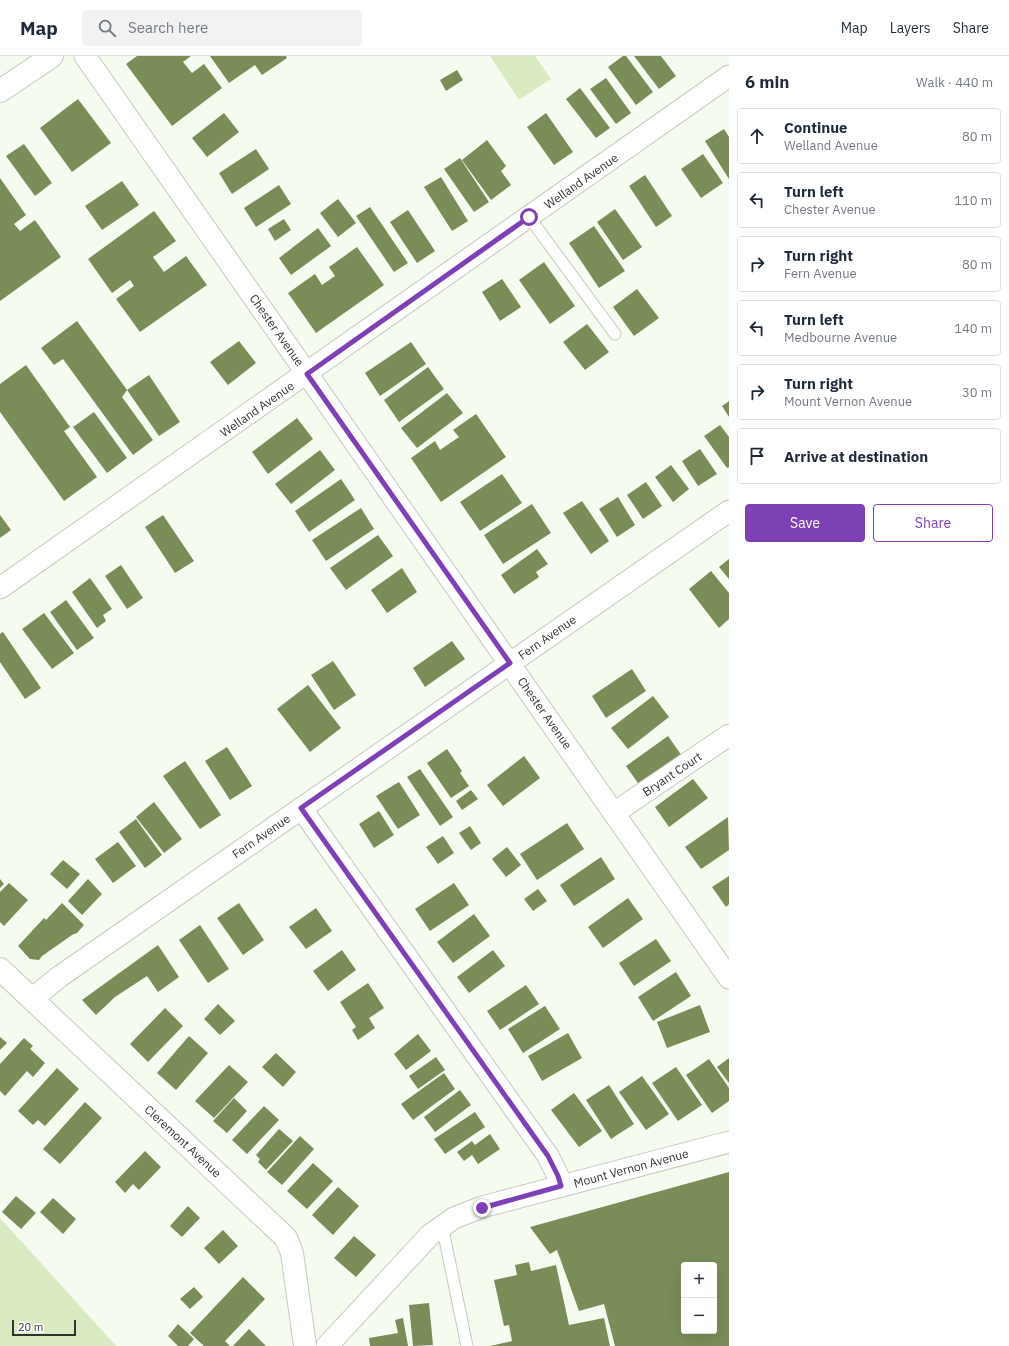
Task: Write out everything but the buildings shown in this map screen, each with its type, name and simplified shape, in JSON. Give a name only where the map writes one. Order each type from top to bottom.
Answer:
[{"type":"main road","points":[[0,92],[52,56]]},
{"type":"main road","name":"Cleremont Avenue","points":[[0,969],[286,1238],[292,1253],[304,1346]]},
{"type":"street","name":"Chester Avenue","points":[[85,56],[729,978]]},
{"type":"street","name":"Welland Avenue","points":[[0,588],[307,374],[729,76]]},
{"type":"street","name":"Fern Avenue","points":[[32,999],[59,977],[729,511]]},
{"type":"street","name":"Bryant Court","points":[[614,813],[729,735]]},
{"type":"street","points":[[301,808],[548,1156],[558,1176],[561,1186]]},
{"type":"street","name":"Mount Vernon Avenue","points":[[327,1346],[418,1247],[442,1226],[454,1218],[482,1208],[561,1186],[729,1142]]},
{"type":"lane","points":[[529,217],[615,334]]},
{"type":"lane","points":[[442,1226],[468,1346]]},
{"type":"green space","points":[[490,56],[535,56],[551,79],[519,100]]},
{"type":"green space","points":[[0,1218],[116,1346],[0,1346]]},
{"type":"route","points":[[482,1208],[561,1186],[554,1166],[301,808],[510,663],[307,374],[529,217]]}]
